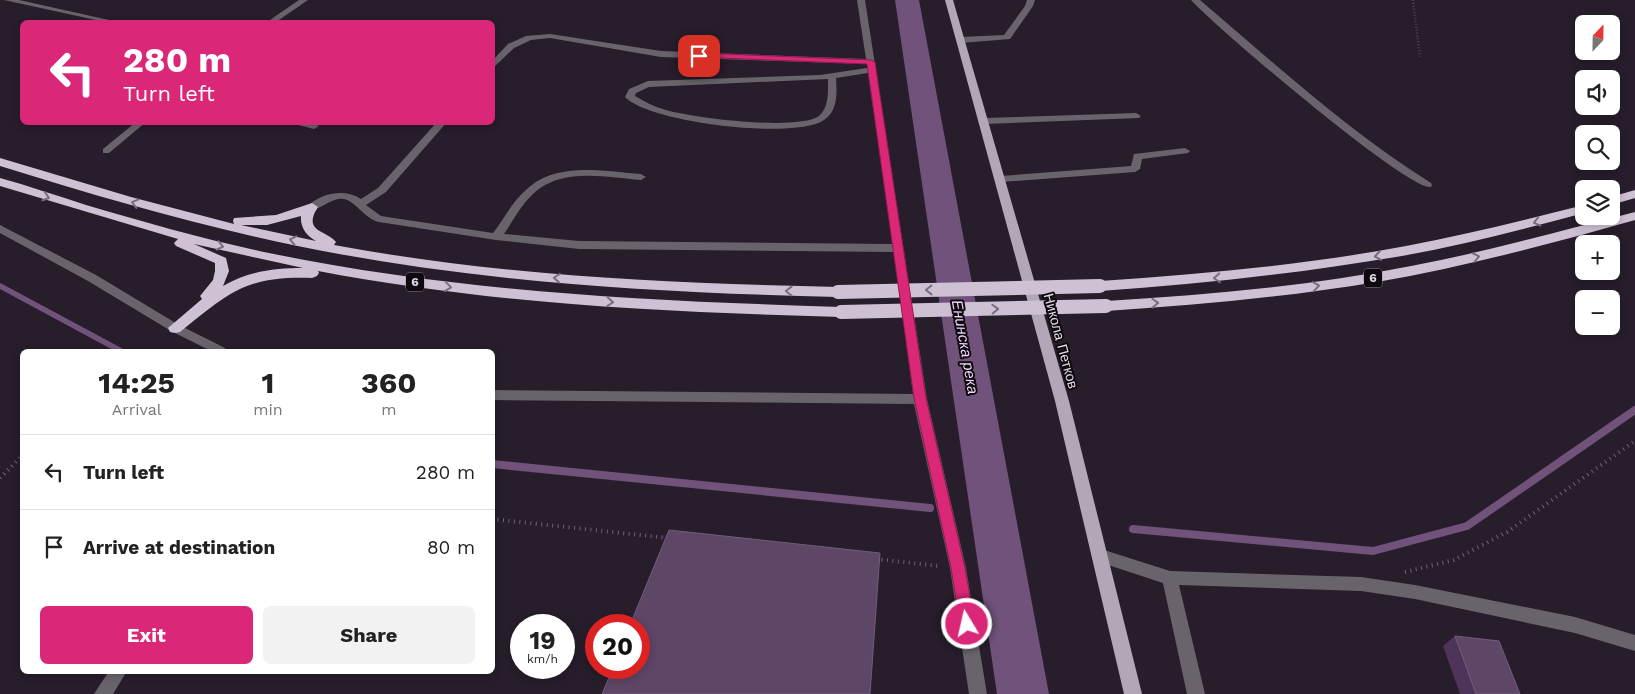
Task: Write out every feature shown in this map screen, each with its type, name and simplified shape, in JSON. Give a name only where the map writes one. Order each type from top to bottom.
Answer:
[{"type":"highway","name":"6","points":[[0,162],[158,209],[260,234],[391,258],[502,273],[639,285],[838,292],[1100,286],[1249,275],[1343,262],[1455,242],[1575,211]]},
{"type":"highway","name":"6","points":[[0,182],[138,224],[247,252],[379,276],[473,290],[580,300],[690,307],[841,312],[1106,306],[1249,295],[1378,277],[1545,242],[1635,216]]},
{"type":"highway","points":[[1620,198],[1635,194]]},
{"type":"highway","points":[[158,209],[255,223],[278,219],[312,208]]},
{"type":"highway","points":[[312,208],[308,213],[306,224],[314,235],[321,239],[391,258]]},
{"type":"highway","points":[[138,224],[221,261],[224,269],[221,278],[175,328]]},
{"type":"highway","points":[[175,328],[226,289],[257,275],[291,272],[379,276]]},
{"type":"main road","name":"Никола Петков","points":[[949,0],[1001,179],[1062,401],[1133,694]]},
{"type":"street","points":[[8,0],[104,20]]},
{"type":"street","points":[[274,20],[304,0]]},
{"type":"street","points":[[861,0],[920,398],[958,568],[978,694]]},
{"type":"street","points":[[961,40],[1007,37],[1029,6],[1031,0]]},
{"type":"street","points":[[1195,0],[1322,111],[1370,148],[1427,185]]},
{"type":"street","points":[[495,64],[511,46],[528,38],[550,36],[661,54],[872,66]]},
{"type":"street","points":[[832,77],[833,99],[830,109],[821,119],[810,124],[793,126],[683,116],[638,102],[630,97],[632,91],[648,84],[832,77],[872,66]]},
{"type":"street","points":[[984,121],[1136,116]]},
{"type":"street","points":[[106,151],[138,125]]},
{"type":"street","points":[[308,125],[314,126]]},
{"type":"street","points":[[360,204],[382,190],[440,125]]},
{"type":"street","points":[[1001,179],[1135,169],[1138,156],[1186,150]]},
{"type":"street","points":[[496,237],[531,190],[547,181],[567,174],[641,177]]},
{"type":"street","points":[[312,208],[327,199],[345,195],[352,197],[368,214],[379,219],[496,237],[579,245],[619,247],[899,248]]},
{"type":"street","points":[[0,228],[92,278],[175,328],[216,349]]},
{"type":"street","points":[[495,396],[920,398]]},
{"type":"street","points":[[1101,556],[1170,578],[1370,585],[1415,592],[1575,625],[1635,643]]},
{"type":"street","points":[[1170,578],[1196,694]]},
{"type":"street","points":[[103,694],[117,674]]},
{"type":"path","points":[[1413,0],[1420,57]]},
{"type":"path","points":[[1396,575],[1454,560],[1507,532],[1635,441]]},
{"type":"path","points":[[0,478],[20,458]]},
{"type":"path","points":[[495,519],[671,538]]},
{"type":"path","points":[[869,559],[958,568]]},
{"type":"building","points":[[669,530],[880,553],[870,694],[602,694],[608,679],[650,679],[650,614],[635,614]]},
{"type":"building","points":[[1455,636],[1499,641],[1520,694],[1476,694]]},
{"type":"waterway","name":"Енинска река","points":[[907,0],[1023,694]]},
{"type":"waterway","points":[[0,286],[117,349]]},
{"type":"waterway","points":[[1133,529],[1373,551],[1467,526],[1635,410]]},
{"type":"waterway","points":[[495,464],[930,508]]},
{"type":"route","points":[[699,56],[871,62],[920,398],[958,568],[967,624]]}]
